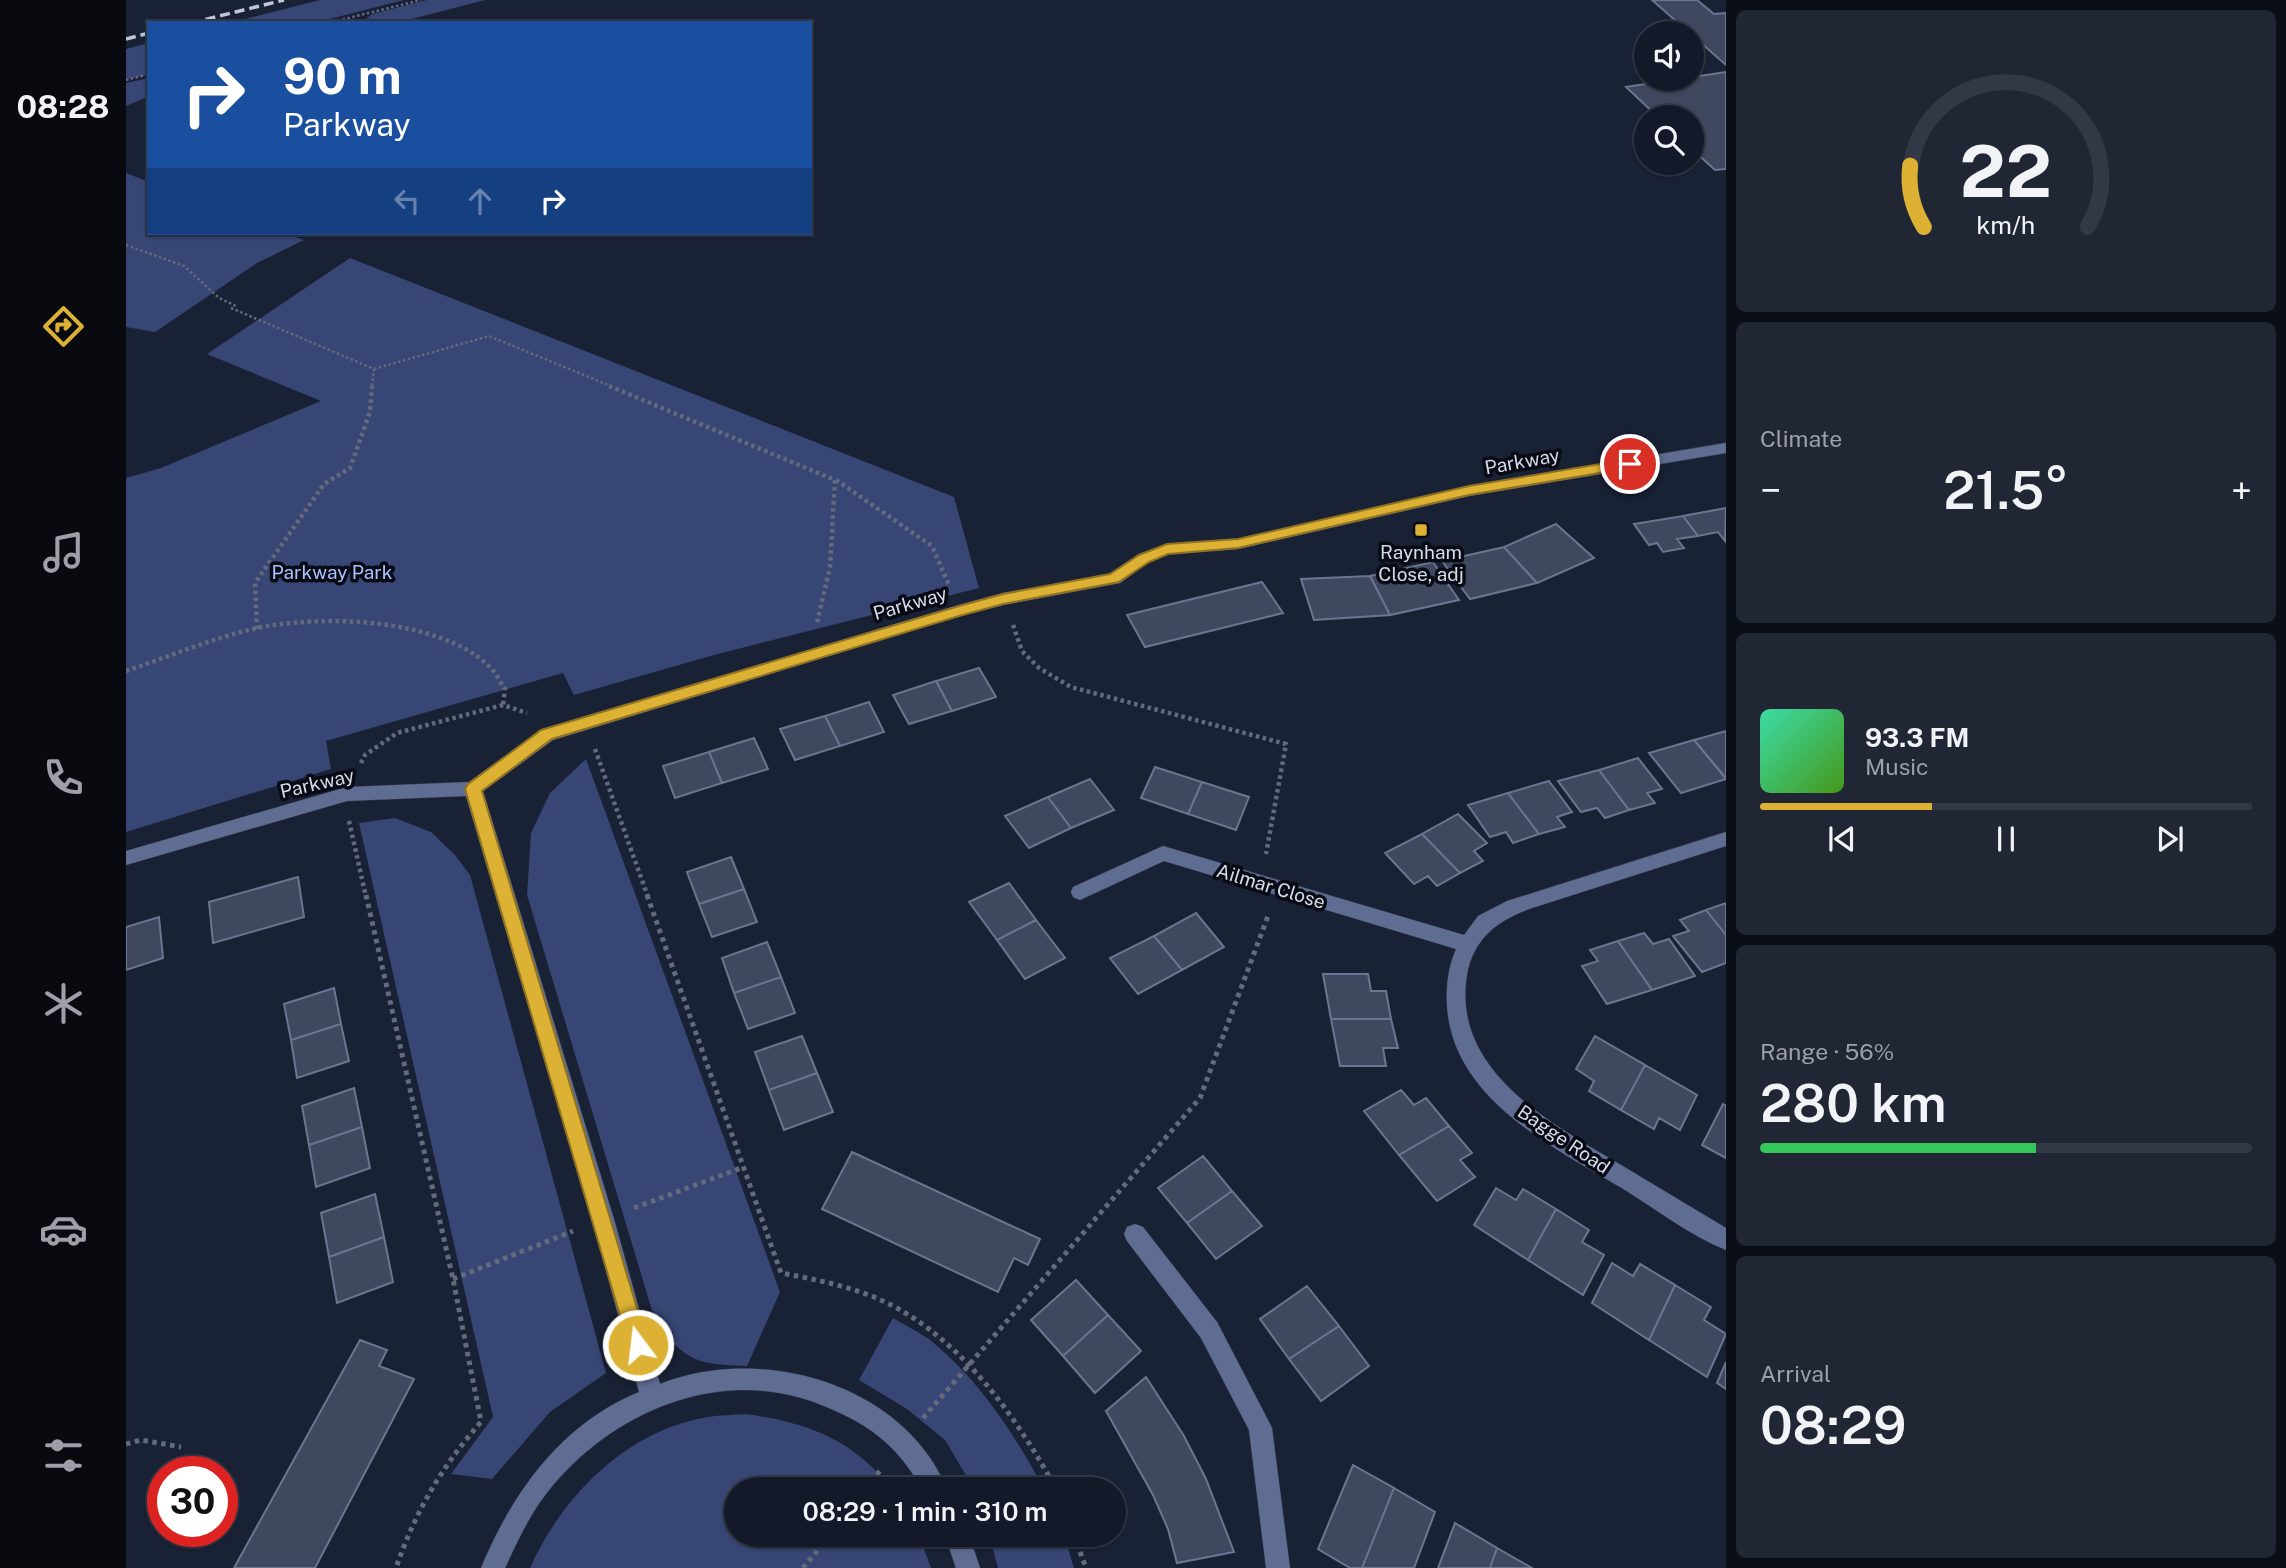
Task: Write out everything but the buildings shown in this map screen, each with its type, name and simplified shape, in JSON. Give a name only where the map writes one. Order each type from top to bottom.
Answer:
[{"type":"street","name":"Parkway","points":[[126,858],[347,794],[473,789],[547,735],[959,611],[1003,599],[1114,579],[1144,558],[1167,549],[1238,544],[1469,491],[1726,448]]},
{"type":"street","points":[[473,789],[599,1206],[652,1396]]},
{"type":"street","name":"Bagge Road","points":[[1726,839],[1527,902],[1487,921],[1467,944],[1457,975],[1454,1013],[1468,1049],[1488,1081],[1519,1112],[1555,1137],[1726,1240]]},
{"type":"street","name":"Ailmar Close","points":[[1080,892],[1163,853],[1467,944]]},
{"type":"street","points":[[1135,1234],[1209,1330],[1260,1428],[1278,1568]]},
{"type":"street","points":[[493,1568],[511,1528],[548,1475],[573,1447],[611,1418],[652,1396],[695,1382],[739,1377],[782,1380],[824,1392],[853,1407],[904,1441],[927,1477]]},
{"type":"street","points":[[961,1547],[968,1568]]},
{"type":"path","points":[[336,21],[422,0]]},
{"type":"path","points":[[126,80],[147,75]]},
{"type":"path","points":[[126,245],[184,266],[233,307],[374,369],[489,336],[835,480],[932,546],[959,611]]},
{"type":"path","points":[[257,629],[255,583],[324,484],[350,468],[370,412],[374,369]]},
{"type":"path","points":[[809,655],[830,567],[835,480]]},
{"type":"path","points":[[1003,599],[1022,650],[1039,668],[1071,687],[1286,744],[1260,882]]},
{"type":"path","points":[[126,671],[257,629],[300,622],[371,622],[404,626],[458,648],[488,665],[505,689],[503,705]]},
{"type":"path","points":[[396,1568],[430,1485],[454,1451],[481,1422],[453,1279],[349,819],[347,794],[365,755],[397,733],[503,705],[527,713],[547,735]]},
{"type":"path","points":[[585,722],[741,1168],[781,1273],[845,1286],[880,1300],[925,1327],[968,1363],[1030,1444],[1049,1477]]},
{"type":"path","points":[[904,1441],[968,1363],[1200,1098],[1279,889]]},
{"type":"path","points":[[126,1444],[141,1440],[181,1447]]},
{"type":"path","points":[[803,1568],[820,1547]]},
{"type":"path","points":[[1078,1547],[1086,1568]]},
{"type":"green space","points":[[320,0],[404,0],[322,21],[237,21]]},
{"type":"green space","points":[[427,0],[485,0],[404,21],[363,21],[372,14]]},
{"type":"green space","points":[[147,44],[147,75],[126,80],[126,49]]},
{"type":"green space","points":[[147,78],[147,97],[126,106],[126,83]]},
{"type":"green space","points":[[126,173],[147,181],[147,235],[290,235],[304,240],[257,263],[155,332],[126,327]]},
{"type":"green space","name":"Parkway Park","points":[[350,258],[954,497],[979,588],[714,655],[574,695],[563,673],[326,741],[331,769],[126,832],[126,478],[161,468],[321,401],[207,354]]},
{"type":"green space","points":[[586,759],[780,1292],[747,1366],[696,1359],[687,1355],[657,1327],[527,895],[531,833],[550,793]]},
{"type":"green space","points":[[395,818],[431,832],[455,855],[470,875],[606,1373],[550,1412],[492,1479],[451,1474],[493,1417],[359,823]]},
{"type":"green space","points":[[893,1318],[917,1331],[948,1355],[980,1390],[1008,1428],[1037,1477],[967,1477],[945,1440],[907,1409],[859,1380]]},
{"type":"green space","points":[[745,1414],[808,1428],[844,1445],[881,1477],[724,1477],[724,1547],[923,1547],[931,1568],[530,1568],[560,1516],[601,1470],[651,1436],[678,1424],[708,1417]]},
{"type":"green space","points":[[992,1547],[1068,1547],[1074,1568],[998,1568]]},
{"type":"railway","points":[[199,21],[284,0]]},
{"type":"railway","points":[[126,39],[147,34]]},
{"type":"place","name":"Raynham Close, adj","points":[[1421,530]]},
{"type":"route","points":[[638,1345],[603,1219],[473,789],[547,735],[959,611],[1003,599],[1114,579],[1144,558],[1167,549],[1238,544],[1469,491],[1630,464]]}]
